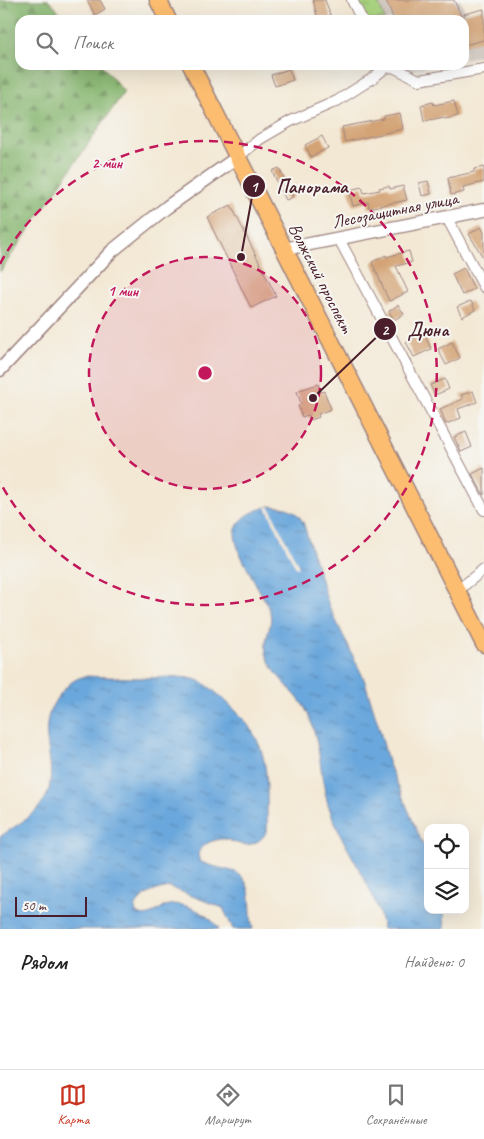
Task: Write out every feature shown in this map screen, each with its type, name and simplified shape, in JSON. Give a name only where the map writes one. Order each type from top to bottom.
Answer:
[{"type":"main road","points":[[158,0],[166,15]]},
{"type":"main road","name":"Волжский проспект","points":[[194,70],[484,644]]},
{"type":"street","points":[[352,0],[360,15]]},
{"type":"street","points":[[399,70],[419,80],[484,69]]},
{"type":"street","points":[[0,370],[112,251],[168,207],[238,157],[260,138],[291,121],[337,100],[373,78],[381,70]]},
{"type":"street","name":"Лесозащитная улица","points":[[284,249],[484,210]]},
{"type":"street","points":[[447,218],[484,288]]},
{"type":"street","points":[[339,239],[484,510]]},
{"type":"street","points":[[457,591],[484,569]]},
{"type":"shaded area","points":[[377,0],[460,0],[466,13],[484,8],[484,55],[469,58],[469,15],[383,15]]},
{"type":"shaded area","points":[[401,70],[416,70],[402,73]]},
{"type":"green space","points":[[0,0],[49,0],[62,15],[15,15],[15,70],[106,70],[124,92],[0,272]]},
{"type":"green space","points":[[354,0],[377,0],[383,15],[362,15]]},
{"type":"water","points":[[269,506],[280,507],[293,511],[303,522],[329,606],[364,679],[388,762],[424,848],[424,914],[444,914],[445,929],[383,929],[373,896],[341,836],[328,804],[317,743],[310,719],[300,701],[274,670],[267,656],[266,645],[271,618],[270,612],[242,558],[235,537],[236,529],[241,520]]},
{"type":"water","points":[[86,676],[178,677],[202,682],[236,711],[256,737],[265,765],[267,780],[267,829],[263,837],[253,844],[244,845],[225,839],[210,842],[201,848],[198,857],[201,862],[235,872],[242,877],[249,890],[253,929],[233,929],[223,908],[169,887],[159,889],[145,896],[137,903],[136,913],[145,916],[168,905],[182,905],[204,914],[219,929],[0,929],[0,837],[29,817],[46,797],[51,776],[47,741],[48,718],[52,706],[69,684]]},
{"type":"pier","points":[[269,506],[299,567],[296,568],[266,507]]},
{"type":"building","points":[[87,0],[100,0],[105,9],[95,15]]},
{"type":"building","points":[[313,0],[325,0],[330,15],[317,15]]},
{"type":"building","points":[[386,0],[454,0],[461,15],[392,15]]},
{"type":"building","points":[[484,9],[484,40],[469,44],[469,15],[464,14]]},
{"type":"building","points":[[289,70],[293,80],[275,86],[271,75]]},
{"type":"building","points":[[454,101],[458,116],[424,121],[421,105],[433,102],[434,105]]},
{"type":"building","points":[[400,113],[403,129],[345,142],[342,127],[384,119],[384,116]]},
{"type":"building","points":[[322,136],[328,148],[311,157],[305,145]]},
{"type":"building","points":[[484,167],[484,182],[463,187],[464,192],[451,195],[448,178],[474,172],[474,169]]},
{"type":"building","points":[[279,168],[293,197],[286,200],[272,171]]},
{"type":"building","points":[[428,181],[431,194],[422,196],[419,183]]},
{"type":"building","points":[[389,186],[390,189],[403,186],[407,200],[369,208],[368,202],[353,206],[349,190],[362,187],[364,193]]},
{"type":"building","points":[[231,205],[276,296],[251,308],[207,217]]},
{"type":"building","points":[[481,227],[484,232],[484,259],[469,234]]},
{"type":"building","points":[[409,251],[412,262],[396,266],[408,292],[389,301],[372,262],[386,255],[386,257]]},
{"type":"building","points":[[464,268],[474,289],[462,295],[452,274]]},
{"type":"building","points":[[471,301],[475,310],[462,317],[457,307]]},
{"type":"building","points":[[398,305],[404,314],[394,320],[389,311]]},
{"type":"building","points":[[424,333],[431,349],[414,357],[406,342]]},
{"type":"building","points":[[452,342],[460,358],[446,365],[438,349]]},
{"type":"building","points":[[445,379],[449,389],[435,395],[430,385]]},
{"type":"building","points":[[318,384],[321,392],[324,391],[331,409],[318,414],[319,417],[311,420],[308,415],[302,417],[298,406],[301,404],[297,391]]},
{"type":"building","points":[[473,391],[477,402],[458,409],[461,418],[446,424],[440,409],[463,399],[461,395]]},
{"type":"building","points":[[466,432],[472,447],[461,452],[454,437]]},
{"type":"building","points":[[484,468],[484,495],[472,474]]},
{"type":"place","name":"Панорама","points":[[241,257]]},
{"type":"place","name":"Дюна","points":[[313,398]]}]
